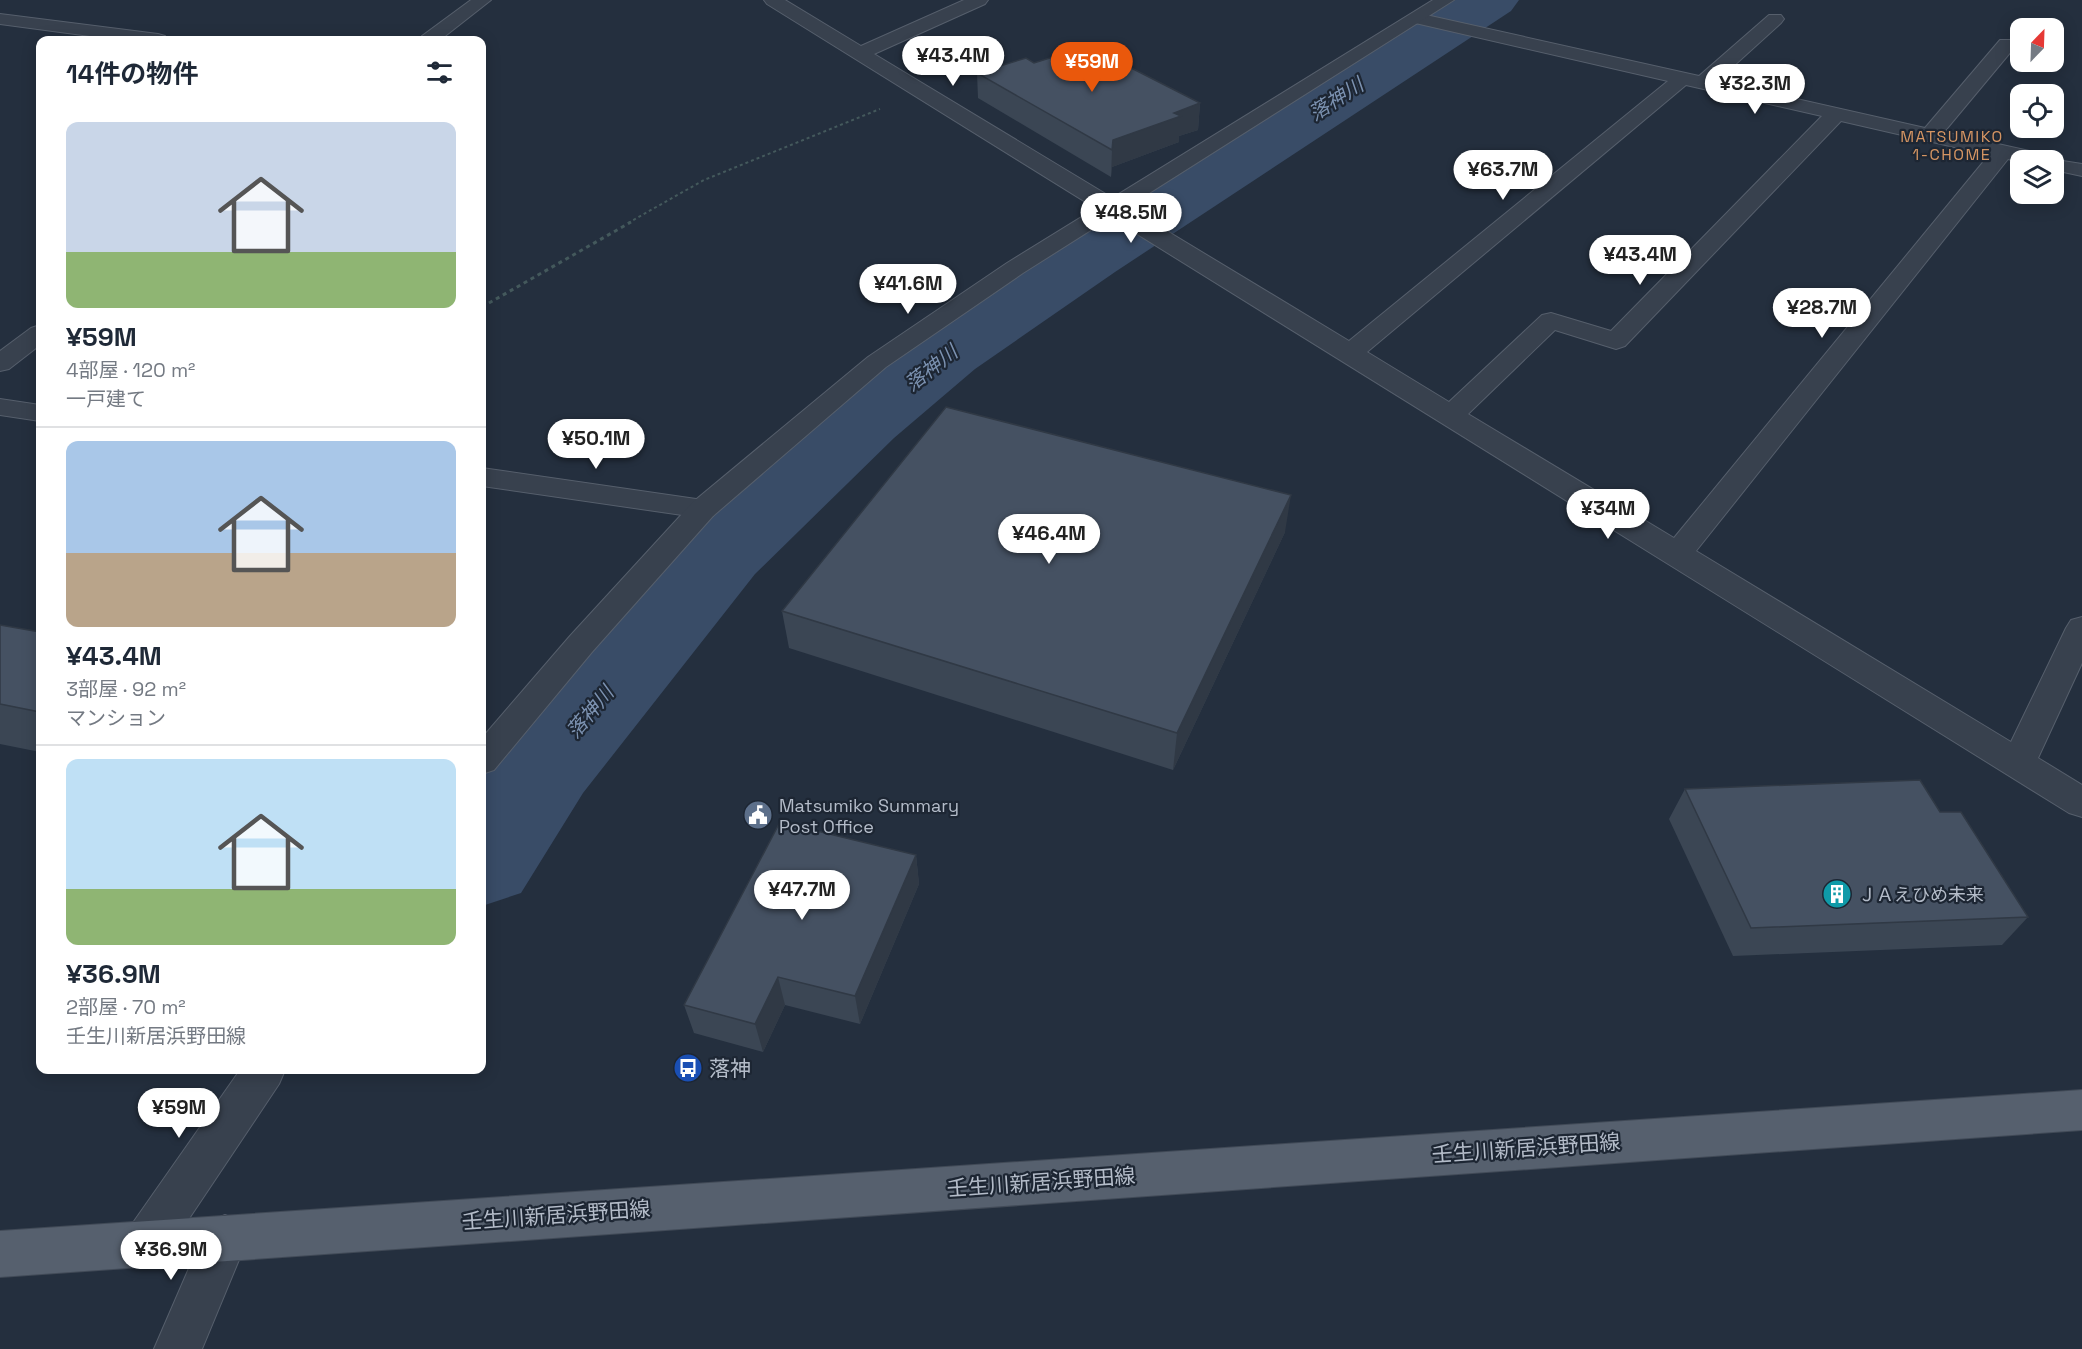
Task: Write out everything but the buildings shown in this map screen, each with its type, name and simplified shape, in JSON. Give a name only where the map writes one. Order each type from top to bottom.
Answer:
[{"type":"main road","name":"壬生川新居浜野田線","points":[[0,1254],[2082,1110]]},
{"type":"street","points":[[434,36],[482,0]]},
{"type":"street","points":[[773,0],[2082,803]]},
{"type":"street","points":[[860,53],[979,0]]},
{"type":"street","points":[[486,756],[581,644],[703,509],[877,362],[1015,268],[1118,212],[1422,19],[1445,0]]},
{"type":"street","points":[[0,19],[128,36]]},
{"type":"street","points":[[1422,19],[2010,154]]},
{"type":"street","points":[[1349,354],[1693,81],[1775,19]]},
{"type":"street","points":[[1930,135],[2007,44]]},
{"type":"street","points":[[1450,416],[1551,320],[1616,341],[1836,114]]},
{"type":"street","points":[[1677,554],[2002,152]]},
{"type":"street","points":[[2064,166],[2082,170]]},
{"type":"street","points":[[0,363],[36,336]]},
{"type":"street","points":[[0,407],[36,412]]},
{"type":"street","points":[[486,478],[703,509]]},
{"type":"street","points":[[2018,763],[2082,628]]},
{"type":"street","points":[[146,1243],[261,1074]]},
{"type":"street","points":[[178,1349],[225,1238]]},
{"type":"path","points":[[486,305],[704,180],[923,92]]},
{"type":"waterway","name":"落神川","points":[[486,855],[546,765],[723,553],[865,421],[948,353],[1090,257],[1492,0]]},
{"type":"place","name":"Matsumiko Summary Post Office","points":[[758,815]]},
{"type":"place","name":"ＪＡえひめ未来","points":[[1837,894]]},
{"type":"place","name":"落神","points":[[688,1068]]},
{"type":"district","name":"MATSUMIKO 1-CHOME","points":[[1952,145]]}]
